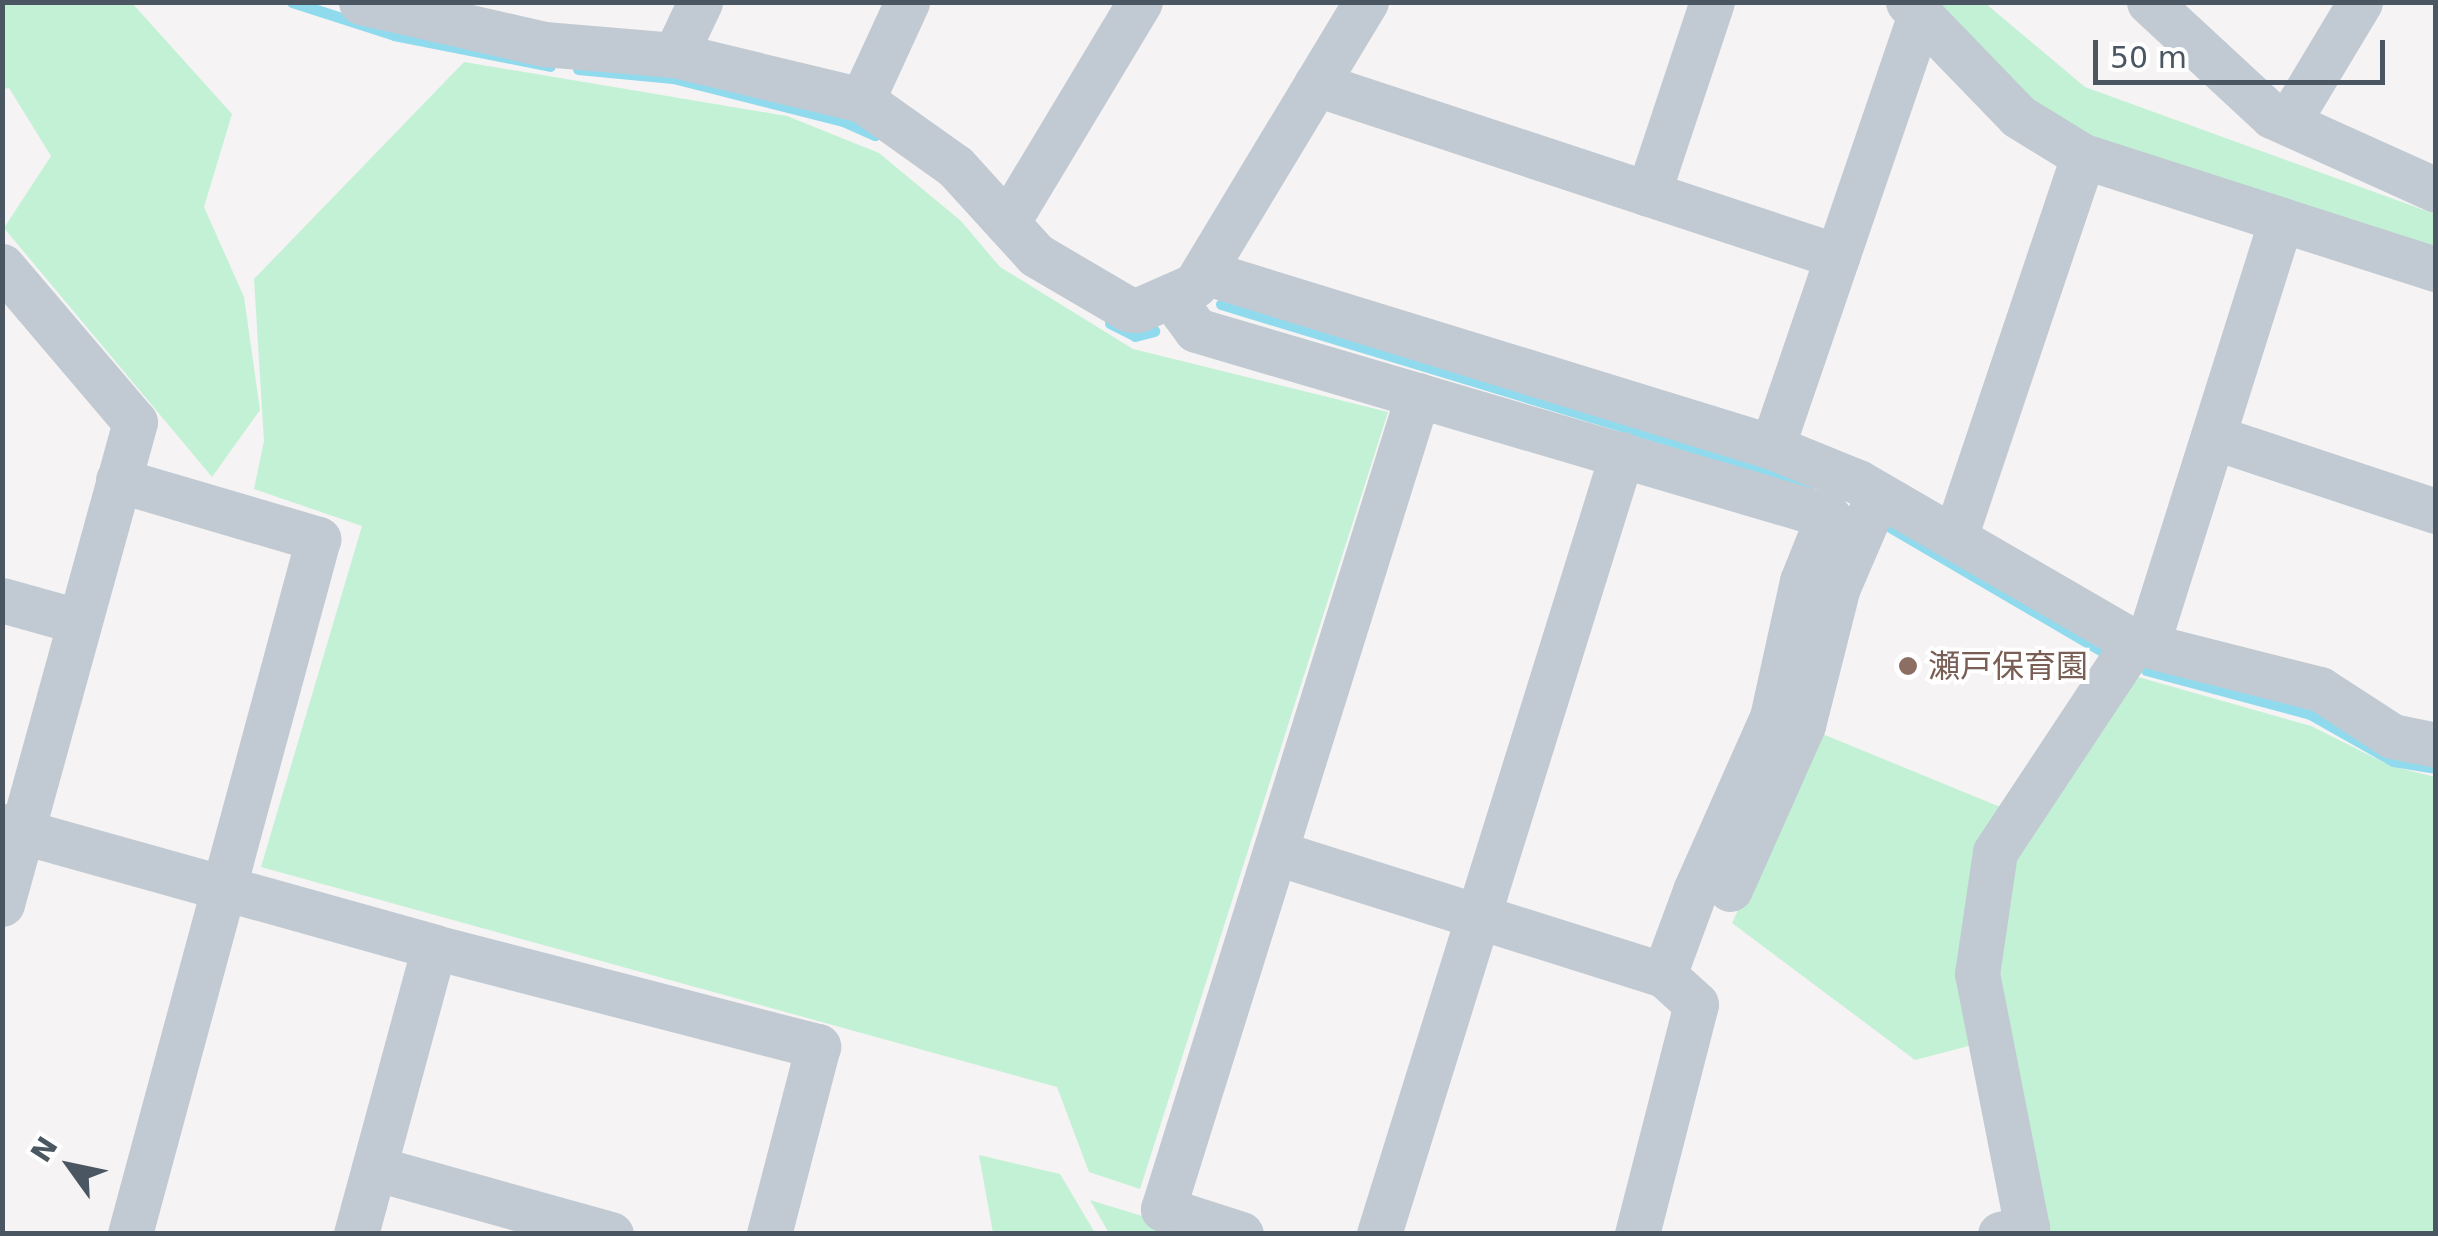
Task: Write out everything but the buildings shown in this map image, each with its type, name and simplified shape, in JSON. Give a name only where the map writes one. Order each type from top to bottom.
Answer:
[{"type":"street","points":[[361,2],[478,16],[544,44],[675,56],[862,100],[955,166],[1036,256],[1128,309],[1138,310],[1188,284],[1366,2]]},
{"type":"street","points":[[675,56],[700,2]]},
{"type":"street","points":[[862,100],[907,2]]},
{"type":"street","points":[[1007,223],[1140,2]]},
{"type":"street","points":[[1648,194],[1712,2]]},
{"type":"street","points":[[2149,2],[2272,116],[2436,190]]},
{"type":"street","points":[[2288,122],[2360,2]]},
{"type":"street","points":[[1772,447],[1838,256],[1914,9],[2018,116],[2083,156],[2436,269]]},
{"type":"street","points":[[1316,84],[1838,256]]},
{"type":"street","points":[[1954,537],[2083,156]]},
{"type":"street","points":[[2000,1234],[2027,1228],[1977,974],[1995,852],[2140,643],[2213,437],[2282,220]]},
{"type":"street","points":[[2,266],[135,422],[12,829],[2,904]]},
{"type":"street","points":[[1188,284],[1196,330],[1828,516],[1802,581],[1772,717],[1694,891],[1664,975]]},
{"type":"street","points":[[1188,284],[1772,447],[1878,494],[2140,643],[2320,688],[2392,736],[2436,745]]},
{"type":"street","points":[[1242,1234],[1163,1209],[1418,394]]},
{"type":"street","points":[[2213,437],[2436,510]]},
{"type":"street","points":[[1379,1234],[1622,454]]},
{"type":"street","points":[[118,480],[318,539],[130,1234]]},
{"type":"street","points":[[1730,888],[1803,725],[1838,587],[1878,494]]},
{"type":"street","points":[[2,600],[77,621]]},
{"type":"street","points":[[12,829],[434,948],[818,1046],[769,1234]]},
{"type":"street","points":[[1274,852],[1664,975],[1696,1004],[1637,1234]]},
{"type":"street","points":[[356,1234],[434,948]]},
{"type":"street","points":[[374,1168],[611,1234]]},
{"type":"green space","points":[[2,3],[132,3],[232,114],[204,207],[244,297],[260,410],[212,477],[4,228],[51,156],[9,88],[3,89]]},
{"type":"green space","points":[[1911,3],[1985,3],[2085,87],[2435,214],[2435,271],[2184,205],[2029,104]]},
{"type":"green space","points":[[464,62],[787,116],[879,153],[961,221],[1000,267],[1133,349],[1388,412],[1140,1189],[1089,1172],[1057,1087],[261,867],[362,526],[254,489],[264,441],[254,279]]},
{"type":"green space","points":[[2138,677],[2311,726],[2391,766],[2435,777],[2435,1233],[2041,1233],[1983,974],[2001,854]]},
{"type":"green space","points":[[1820,733],[2010,811],[1984,1042],[1915,1060],[1732,923]]},
{"type":"green space","points":[[979,1155],[1060,1174],[1095,1233],[993,1233]]},
{"type":"green space","points":[[1090,1200],[1197,1233],[1109,1233]]},
{"type":"waterway","points":[[292,2],[394,35],[550,66]]},
{"type":"waterway","points":[[578,69],[673,78],[843,121],[875,135]]},
{"type":"waterway","points":[[1221,304],[1759,468],[1808,488]]},
{"type":"waterway","points":[[1110,323],[1135,336],[1154,331]]},
{"type":"waterway","points":[[1890,527],[2106,653]]},
{"type":"waterway","points":[[2146,670],[2310,714],[2393,761],[2436,768]]},
{"type":"place","name":"瀬戸保育園","points":[[1908,666]]}]
